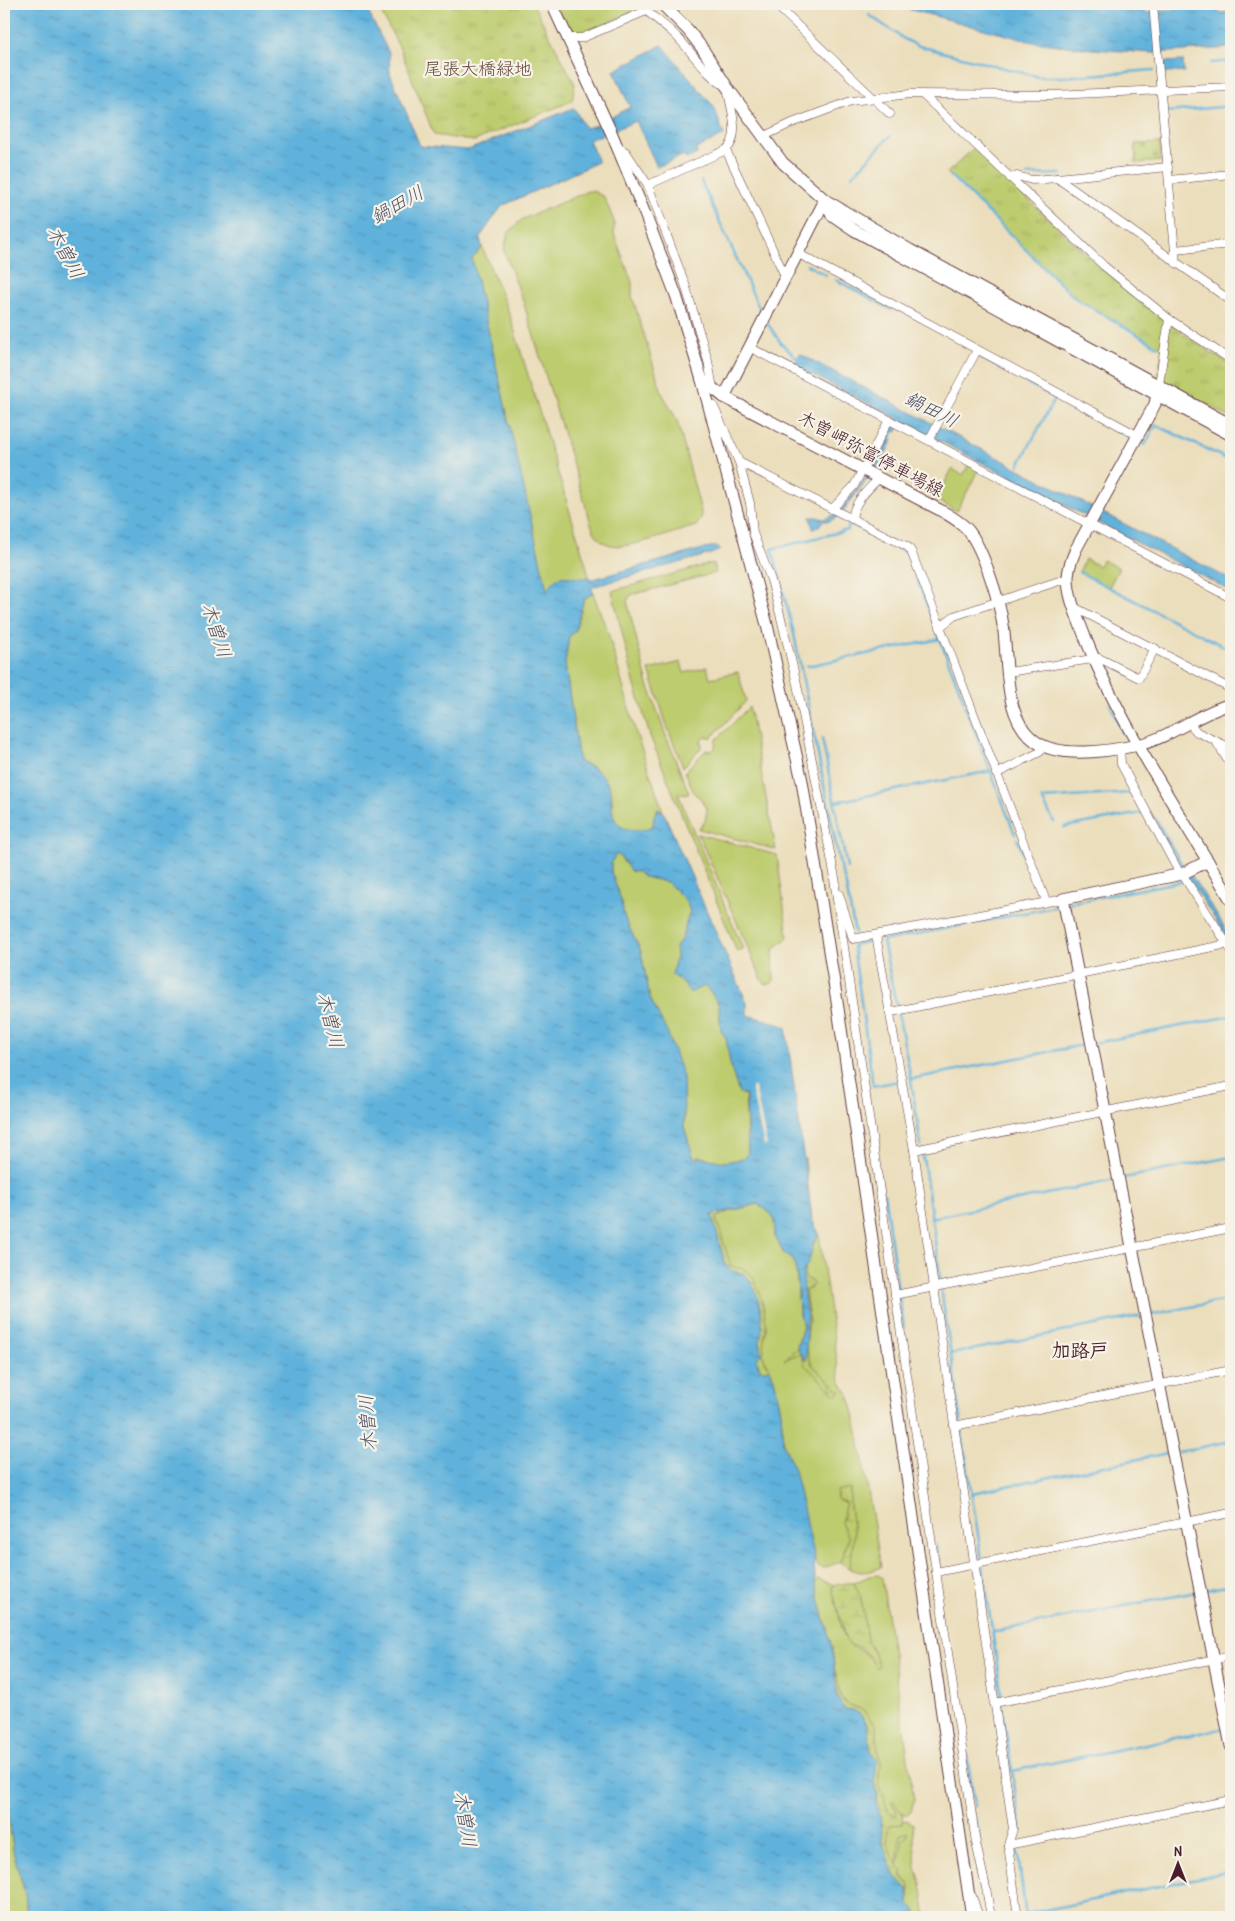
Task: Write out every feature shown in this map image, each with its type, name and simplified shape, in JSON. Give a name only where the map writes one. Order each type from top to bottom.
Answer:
[{"type":"street","points":[[552,4],[605,118],[646,214],[676,295],[702,380],[767,625],[802,781],[840,1024],[972,1917]]},
{"type":"street","points":[[639,4],[672,32],[696,57],[715,81],[727,88]]},
{"type":"street","points":[[662,4],[688,30],[727,88],[782,163],[825,200],[832,215],[854,230],[1158,389],[1231,424]]},
{"type":"street","points":[[775,4],[890,114]]},
{"type":"street","points":[[1155,6],[1176,264]]},
{"type":"street","points":[[569,38],[582,38],[646,11]]},
{"type":"street","points":[[762,137],[792,123],[851,101],[910,94],[1053,95],[1231,87]]},
{"type":"street","points":[[648,185],[726,150],[732,143],[734,135],[727,88]]},
{"type":"street","points":[[923,95],[1104,266],[1169,319],[1231,360]]},
{"type":"street","points":[[617,147],[626,152],[648,185],[685,284],[714,388]]},
{"type":"street","points":[[726,150],[786,278]]},
{"type":"street","points":[[1010,178],[1016,176],[1032,180],[1168,167]]},
{"type":"street","points":[[1169,180],[1231,174]]},
{"type":"street","points":[[1057,178],[1176,264],[1231,301]]},
{"type":"street","points":[[724,397],[825,200]]},
{"type":"street","points":[[1175,250],[1231,244]]},
{"type":"street","points":[[797,253],[1137,435]]},
{"type":"street","points":[[1169,319],[1155,404],[1074,554],[1068,578],[1074,607],[1094,659],[1119,712],[1231,900]]},
{"type":"street","points":[[749,347],[904,428],[930,439],[1231,598]]},
{"type":"street","points":[[930,439],[977,350]]},
{"type":"street","points":[[702,380],[739,462],[750,503],[753,533],[771,580],[797,684],[834,880],[976,1843],[991,1917]]},
{"type":"street","name":"木曽岬弥富停車場線","points":[[702,380],[724,397],[954,518],[967,529],[980,554],[998,602],[1003,624],[1015,716],[1027,735],[1042,746],[1069,752],[1088,752],[1138,745],[1165,736],[1215,710],[1231,704]]},
{"type":"street","points":[[1158,389],[1231,435]]},
{"type":"street","points":[[852,519],[853,509],[870,474],[891,421]]},
{"type":"street","points":[[739,462],[911,551],[1046,901]]},
{"type":"street","points":[[838,512],[848,493],[870,474]]},
{"type":"street","points":[[940,627],[954,616],[1068,578]]},
{"type":"street","points":[[1074,607],[1231,689]]},
{"type":"street","points":[[1008,672],[1099,658],[1139,678],[1155,648]]},
{"type":"street","points":[[1189,723],[1197,732],[1231,748]]},
{"type":"street","points":[[1218,743],[1231,766]]},
{"type":"street","points":[[996,774],[1040,752],[1042,746]]},
{"type":"street","points":[[891,1012],[1077,974],[1229,947],[1121,764],[1120,747]]},
{"type":"street","points":[[834,880],[853,939],[1063,899],[1185,872],[1208,861]]},
{"type":"street","points":[[1063,899],[1231,1746]]},
{"type":"street","points":[[876,935],[914,1150],[1013,1829],[1008,1845],[1018,1917]]},
{"type":"street","points":[[914,1150],[1231,1086]]},
{"type":"street","points":[[895,1295],[1231,1228]]},
{"type":"street","points":[[954,1426],[1231,1370]]},
{"type":"street","points":[[936,1572],[1231,1513]]},
{"type":"street","points":[[994,1703],[1231,1656]]},
{"type":"street","points":[[1008,1845],[1231,1800]]},
{"type":"street","points":[[968,1890],[974,1898],[979,1917]]},
{"type":"green space","name":"尾張大橋緑地","points":[[377,4],[533,4],[575,84],[572,101],[474,141],[434,135],[401,51]]},
{"type":"green space","points":[[555,4],[633,4],[638,9],[581,35],[570,34]]},
{"type":"green space","points":[[1160,143],[1161,161],[1136,163],[1135,144]]},
{"type":"green space","points":[[974,148],[1065,235],[1128,291],[1195,342],[1231,365],[1231,418],[1157,376],[1163,349],[1075,298],[947,173]]},
{"type":"green space","points":[[588,191],[593,191],[604,197],[614,221],[614,234],[632,282],[632,296],[662,393],[677,420],[701,511],[701,519],[696,526],[629,545],[619,546],[605,543],[600,540],[593,530],[523,301],[504,251],[508,233],[521,220]]},
{"type":"green space","points":[[482,247],[510,316],[589,577],[582,579],[563,577],[547,591],[472,259]]},
{"type":"green space","points":[[969,464],[979,469],[957,511],[936,500],[952,469],[963,475]]},
{"type":"green space","points":[[1085,559],[1099,566],[1102,560],[1119,568],[1109,587],[1079,572]]},
{"type":"green space","points":[[713,563],[716,573],[631,595],[627,601],[647,681],[664,731],[689,793],[678,794],[743,949],[737,952],[650,736],[634,682],[612,591]]},
{"type":"green space","points":[[593,593],[608,633],[637,736],[663,811],[657,809],[653,826],[640,832],[624,829],[614,820],[612,793],[593,767],[579,762],[565,664],[569,636],[575,631],[584,599]]},
{"type":"green space","points":[[681,662],[684,673],[707,667],[710,678],[738,672],[746,701],[712,737],[705,737],[701,741],[702,747],[683,767],[668,729],[649,670]]},
{"type":"green space","points":[[749,707],[776,850],[699,829],[705,821],[707,809],[700,798],[694,793],[685,771],[706,750],[711,751],[715,748],[716,740]]},
{"type":"green space","points":[[698,834],[777,855],[788,937],[773,950],[774,981],[771,984],[765,984],[762,980]]},
{"type":"green space","points":[[616,854],[621,857],[624,863],[644,877],[667,882],[686,901],[690,911],[681,940],[676,947],[672,975],[685,984],[689,993],[704,986],[710,991],[719,1005],[721,1031],[726,1038],[731,1068],[739,1093],[745,1095],[748,1153],[743,1159],[724,1162],[700,1157],[694,1159],[684,1127],[683,1077],[650,998],[641,952],[625,919],[611,872],[611,863]]},
{"type":"green space","points":[[805,1158],[812,1220],[819,1234],[814,1242],[804,1272],[804,1276],[814,1284],[805,1291],[809,1320],[806,1345],[813,1366],[840,1391],[837,1396],[805,1365],[801,1354],[784,1360],[797,1348],[803,1326],[799,1310],[797,1277],[793,1258],[784,1254],[775,1236],[774,1219],[769,1212],[758,1204],[727,1212],[716,1218],[731,1267],[744,1269],[751,1274],[761,1297],[766,1328],[763,1343],[764,1351],[762,1354],[774,1378],[781,1412],[783,1443],[789,1458],[784,1451],[731,1271],[725,1264],[710,1208]]},
{"type":"green space","points":[[758,1204],[775,1219],[775,1236],[784,1254],[793,1258],[797,1277],[799,1310],[803,1326],[797,1348],[784,1360],[801,1354],[805,1365],[840,1391],[813,1366],[809,1359],[806,1345],[809,1320],[805,1291],[811,1288],[811,1281],[803,1276],[809,1255],[819,1234],[840,1381],[850,1397],[858,1432],[881,1567],[873,1570],[862,1572],[850,1569],[854,1533],[850,1508],[850,1489],[837,1491],[837,1499],[846,1503],[844,1513],[849,1538],[840,1562],[824,1568],[818,1567],[814,1556],[793,1466],[783,1443],[781,1412],[772,1373],[762,1354],[764,1351],[762,1344],[766,1331],[765,1317],[731,1267],[716,1218],[727,1212]]},
{"type":"green space","points":[[850,1488],[850,1508],[854,1533],[850,1569],[840,1562],[849,1538],[841,1522],[846,1503],[837,1499],[837,1491]]},
{"type":"green space","points":[[878,1575],[882,1578],[914,1800],[911,1812],[906,1816],[892,1802],[897,1812],[896,1815],[889,1813],[879,1786],[881,1762],[878,1753],[876,1727],[863,1710],[845,1703],[840,1696],[832,1648],[815,1583],[818,1579],[834,1585],[832,1588],[844,1636],[850,1646],[859,1649],[878,1662],[867,1640],[861,1598],[854,1583],[869,1576]]},
{"type":"green space","points":[[854,1583],[861,1598],[867,1640],[878,1662],[879,1666],[877,1668],[863,1650],[846,1641],[832,1588],[834,1585]]},
{"type":"green space","points":[[835,1672],[840,1696],[845,1703],[863,1710],[876,1727],[878,1753],[881,1762],[879,1786],[889,1813],[896,1815],[897,1812],[891,1801],[893,1801],[903,1814],[902,1824],[890,1825],[887,1839],[897,1864],[900,1835],[907,1832],[908,1836],[903,1839],[898,1867],[902,1869],[902,1876],[910,1886],[908,1898],[911,1907],[917,1912],[911,1917],[904,1916],[883,1844],[880,1815],[876,1802],[877,1793],[867,1756],[837,1698]]},
{"type":"green space","points":[[4,1752],[9,1781],[8,1811],[14,1855],[25,1893],[27,1917],[11,1917],[4,1907]]},
{"type":"green space","points":[[907,1820],[913,1824],[916,1867],[921,1883],[926,1917],[911,1917],[914,1910],[909,1904],[910,1886],[894,1860],[886,1838],[886,1832],[890,1825],[902,1824],[902,1821]]},
{"type":"water","name":"木曽川","points":[[4,4],[364,4],[389,53],[390,73],[420,146],[468,150],[574,108],[585,128],[597,125],[630,107],[614,71],[662,45],[714,107],[724,135],[696,149],[697,154],[686,159],[684,155],[657,167],[636,121],[589,140],[598,162],[502,206],[480,237],[482,247],[472,259],[547,590],[555,580],[563,577],[589,577],[590,580],[710,547],[718,547],[720,550],[592,587],[593,593],[584,599],[575,631],[569,636],[565,664],[579,762],[595,769],[605,778],[610,788],[613,815],[620,826],[634,830],[646,829],[653,826],[657,809],[663,811],[747,1003],[747,1015],[786,1027],[812,1220],[819,1234],[814,1241],[809,1261],[803,1272],[807,1317],[806,1361],[797,1348],[803,1326],[799,1310],[797,1277],[793,1258],[784,1254],[775,1236],[774,1219],[769,1212],[758,1204],[712,1215],[725,1264],[731,1271],[741,1273],[750,1280],[758,1298],[762,1318],[760,1346],[762,1354],[758,1357],[757,1362],[759,1368],[763,1370],[769,1369],[774,1378],[781,1412],[783,1443],[793,1466],[814,1554],[815,1583],[832,1648],[837,1697],[844,1709],[854,1710],[861,1715],[867,1725],[871,1751],[877,1760],[874,1784],[877,1793],[876,1802],[880,1815],[883,1844],[893,1873],[908,1889],[909,1903],[917,1912],[905,1917],[27,1917],[25,1893],[14,1855],[8,1811],[9,1781],[4,1752]],"holes":[[[616,854],[621,857],[630,871],[637,872],[644,877],[667,882],[686,901],[690,911],[681,940],[676,947],[672,975],[685,984],[689,993],[704,986],[710,991],[719,1005],[721,1031],[726,1038],[731,1068],[739,1093],[746,1095],[748,1153],[743,1159],[724,1162],[700,1157],[694,1159],[684,1127],[683,1077],[668,1034],[650,998],[641,952],[625,919],[611,872],[611,863]]]},
{"type":"water","points":[[889,4],[1081,4],[1152,13],[1202,4],[1221,13],[1231,12],[1231,48],[1153,53],[1092,49],[1033,42]]},
{"type":"water","points":[[1183,61],[1184,72],[1165,73],[1164,62]]},
{"type":"water","points":[[800,354],[1231,580],[1231,591],[903,422],[896,432],[891,430],[897,418],[793,365]]},
{"type":"water","points":[[887,436],[893,439],[882,460],[840,515],[830,521],[823,521],[818,527],[813,529],[810,517],[824,519],[837,514],[876,462],[876,455]]},
{"type":"water","points":[[1183,868],[1191,875],[1231,937],[1231,943],[1189,880]]},
{"type":"pier","points":[[751,1087],[755,1087],[767,1145],[764,1146]]},
{"type":"waterway","points":[[869,15],[904,39],[919,46],[1039,77],[1154,70]]},
{"type":"waterway","points":[[1211,63],[1231,61]]},
{"type":"waterway","points":[[1167,112],[1231,106]]},
{"type":"waterway","points":[[852,176],[890,136]]},
{"type":"waterway","points":[[1026,175],[1061,174]]},
{"type":"waterway","points":[[951,176],[1075,298],[1157,346]]},
{"type":"waterway","name":"鍋田川","points":[[701,181],[762,314]]},
{"type":"waterway","points":[[807,265],[826,275]]},
{"type":"waterway","points":[[836,280],[892,310]]},
{"type":"waterway","name":"鍋田川","points":[[767,323],[781,343],[799,360]]},
{"type":"waterway","points":[[979,357],[1128,437]]},
{"type":"waterway","points":[[1019,465],[1055,398]]},
{"type":"waterway","points":[[1142,443],[1145,445],[1156,425],[1231,461]]},
{"type":"waterway","points":[[889,439],[895,429]]},
{"type":"waterway","points":[[855,933],[794,634],[772,549],[848,530],[849,523],[907,553],[913,569]]},
{"type":"waterway","points":[[1079,572],[1231,650]]},
{"type":"waterway","points":[[915,575],[964,701]]},
{"type":"waterway","points":[[1065,601],[1069,610]]},
{"type":"waterway","points":[[807,666],[940,639]]},
{"type":"waterway","points":[[1110,704],[1123,734]]},
{"type":"waterway","points":[[965,706],[1015,834]]},
{"type":"waterway","points":[[822,738],[847,868]]},
{"type":"waterway","points":[[835,802],[991,771]]},
{"type":"waterway","points":[[1054,822],[1042,799],[1131,793]]},
{"type":"waterway","points":[[1064,827],[1142,813]]},
{"type":"waterway","points":[[1155,819],[1185,870]]},
{"type":"waterway","points":[[1017,839],[1040,896]]},
{"type":"waterway","points":[[1069,903],[1184,881]]},
{"type":"waterway","points":[[897,1008],[883,941],[1059,906]]},
{"type":"waterway","points":[[872,941],[853,945],[873,1086],[899,1081]]},
{"type":"waterway","points":[[898,1013],[911,1079],[921,1146]]},
{"type":"waterway","points":[[1095,1043],[1231,1016]]},
{"type":"waterway","points":[[912,1079],[1088,1044]]},
{"type":"waterway","points":[[922,1150],[941,1283]]},
{"type":"waterway","points":[[1124,1178],[1231,1157]]},
{"type":"waterway","points":[[931,1218],[1115,1180]]},
{"type":"waterway","points":[[884,1193],[898,1290]]},
{"type":"waterway","points":[[941,1289],[961,1421]]},
{"type":"waterway","points":[[899,1297],[904,1328]]},
{"type":"waterway","points":[[1149,1315],[1231,1299]]},
{"type":"waterway","points":[[951,1354],[1140,1316]]},
{"type":"waterway","points":[[905,1335],[911,1373]]},
{"type":"waterway","points":[[961,1426],[982,1560]]},
{"type":"waterway","points":[[1178,1452],[1231,1441]]},
{"type":"waterway","points":[[972,1493],[1168,1453]]},
{"type":"waterway","points":[[936,1545],[939,1566]]},
{"type":"waterway","points":[[983,1567],[1002,1699]]},
{"type":"waterway","points":[[1205,1590],[1231,1585]]},
{"type":"waterway","points":[[992,1632],[1196,1592]]},
{"type":"waterway","points":[[1002,1705],[1021,1829],[1014,1841]]},
{"type":"waterway","points":[[1012,1771],[1225,1728]]},
{"type":"waterway","points":[[965,1745],[975,1806]]},
{"type":"waterway","points":[[976,1818],[979,1839]]},
{"type":"waterway","points":[[1016,1846],[1026,1917]]},
{"type":"waterway","points":[[1026,1914],[1231,1871]]},
{"type":"district","name":"加路戸","points":[[1080,1350]]}]
